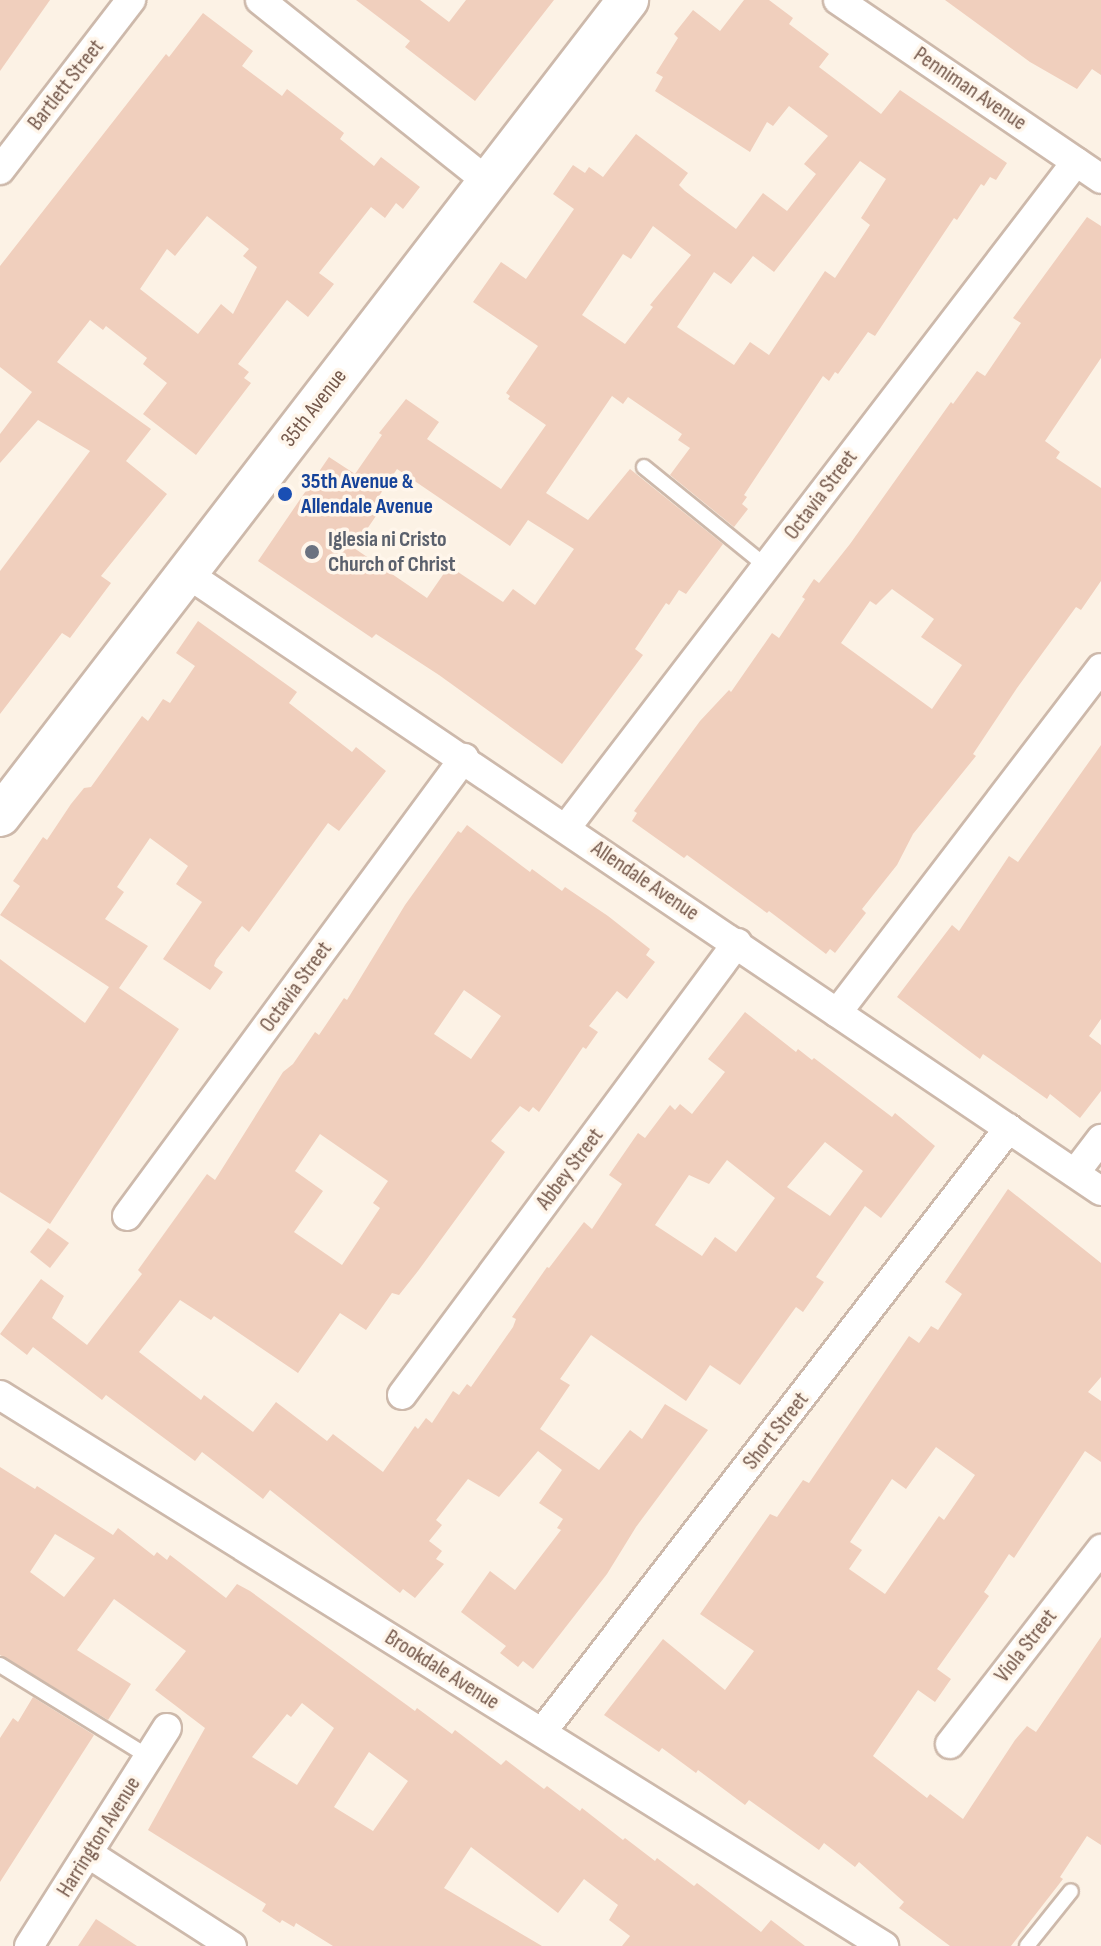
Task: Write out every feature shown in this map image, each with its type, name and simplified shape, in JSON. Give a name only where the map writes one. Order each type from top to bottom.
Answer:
[{"type":"main road","name":"35th Avenue","points":[[0,816],[628,0]]},
{"type":"street","name":"Bartlett Street","points":[[0,170],[131,0]]},
{"type":"street","points":[[260,0],[488,182]]},
{"type":"street","name":"Penniman Avenue","points":[[838,0],[1101,179]]},
{"type":"street","name":"Octavia Street","points":[[566,828],[1076,162]]},
{"type":"street","name":"Allendale Avenue","points":[[186,573],[1101,1191]]},
{"type":"street","points":[[837,1013],[1101,668]]},
{"type":"street","name":"Octavia Street","points":[[127,1216],[464,758]]},
{"type":"street","name":"Abbey Street","points":[[402,1395],[737,943]]},
{"type":"street","name":"Short Street","points":[[542,1732],[1009,1128]]},
{"type":"street","points":[[1075,1173],[1101,1139]]},
{"type":"street","name":"Brookdale Avenue","points":[[0,1395],[884,1946]]},
{"type":"street","name":"Viola Street","points":[[950,1744],[1101,1549]]},
{"type":"street","name":"Harrington Avenue","points":[[29,1946],[167,1728]]},
{"type":"street","points":[[89,1854],[232,1946]]},
{"type":"lane","points":[[644,467],[766,566]]},
{"type":"lane","points":[[0,1665],[149,1757]]},
{"type":"lane","points":[[1027,1946],[1071,1891]]},
{"type":"building","points":[[0,0],[50,0],[0,71]]},
{"type":"building","points":[[356,0],[420,0],[449,22],[466,0],[554,0],[475,101],[405,47],[410,41]]},
{"type":"building","points":[[744,0],[769,0],[793,18],[789,24],[829,54],[819,67],[881,114],[900,90],[1007,163],[996,180],[990,177],[984,186],[981,184],[957,220],[954,218],[875,336],[868,332],[838,374],[835,372],[829,381],[823,376],[744,495],[747,497],[742,504],[748,509],[734,527],[670,475],[690,448],[678,440],[682,434],[628,397],[623,404],[612,396],[546,493],[588,520],[630,469],[723,544],[686,594],[679,590],[669,605],[666,603],[635,649],[643,655],[562,764],[439,675],[376,634],[372,638],[258,561],[329,457],[355,474],[382,435],[379,433],[406,399],[439,422],[427,439],[501,489],[546,425],[508,399],[510,396],[506,393],[538,346],[473,302],[501,262],[526,279],[574,209],[553,194],[573,165],[585,173],[589,167],[603,177],[636,134],[688,173],[679,185],[685,191],[736,229],[763,193],[787,211],[816,174],[804,164],[828,136],[789,106],[773,126],[767,122],[750,152],[655,91],[663,77],[656,73],[678,38],[674,34],[693,10],[720,31]],"holes":[[[860,161],[886,179],[861,218],[870,225],[835,278],[825,271],[769,355],[750,342],[734,365],[677,327],[714,272],[731,284],[753,256],[774,272]],[[653,226],[691,255],[650,305],[653,307],[625,344],[582,315],[623,254],[631,259]],[[397,469],[510,546],[528,520],[574,549],[535,605],[513,589],[503,602],[449,566],[427,598],[354,548],[378,513],[371,508]]]},
{"type":"building","points":[[945,0],[1101,0],[1101,75],[1092,69],[1077,89],[1030,62]]},
{"type":"building","points":[[203,13],[253,51],[242,66],[282,96],[287,89],[344,133],[340,139],[374,166],[381,157],[420,187],[403,209],[396,203],[385,218],[371,207],[319,273],[334,284],[308,317],[287,300],[238,364],[249,372],[244,378],[251,383],[196,455],[143,414],[167,383],[143,364],[147,358],[106,326],[103,330],[90,320],[57,362],[151,429],[126,461],[167,494],[101,576],[111,583],[70,638],[62,633],[0,714],[0,571],[90,451],[38,420],[0,463],[0,434],[32,392],[0,367],[0,266],[166,54],[169,57]],"holes":[[[207,216],[249,249],[243,256],[257,267],[233,314],[221,304],[198,334],[140,289],[167,249],[175,256]]]},
{"type":"building","points":[[1087,217],[1101,226],[1101,358],[1045,441],[1060,452],[1056,458],[1101,488],[1101,581],[1081,610],[1076,607],[1017,688],[973,754],[976,756],[913,834],[897,865],[862,909],[866,913],[835,953],[830,949],[826,954],[769,911],[767,913],[687,855],[684,858],[632,821],[637,813],[634,811],[700,721],[729,690],[731,692],[772,633],[779,638],[805,599],[802,597],[814,579],[819,583],[850,544],[951,402],[953,404],[977,371],[985,376],[1021,323],[1013,318]],"holes":[[[892,589],[934,619],[921,637],[962,665],[932,709],[841,643],[870,601],[876,605]]]},
{"type":"building","points":[[198,621],[297,692],[289,703],[352,752],[356,747],[386,771],[339,831],[328,823],[249,932],[242,926],[216,960],[214,966],[223,972],[210,990],[163,959],[202,902],[176,884],[188,866],[150,838],[117,887],[124,892],[105,919],[148,946],[119,988],[179,1029],[50,1224],[0,1192],[0,959],[85,1023],[109,987],[0,915],[20,886],[13,881],[43,837],[47,840],[84,788],[91,787],[142,716],[148,721],[163,699],[170,703],[195,666],[176,653]]},
{"type":"building","points":[[1101,745],[1101,1019],[1089,1036],[1101,1045],[1101,1091],[1080,1118],[1050,1094],[1047,1099],[983,1054],[980,1059],[897,997],[952,925],[959,931],[1009,856],[1018,862]]},
{"type":"building","points":[[467,825],[530,872],[532,869],[562,891],[565,887],[650,949],[646,955],[655,962],[627,999],[617,991],[589,1026],[598,1032],[586,1049],[583,1047],[539,1112],[533,1107],[529,1112],[520,1106],[491,1141],[505,1152],[418,1271],[399,1295],[392,1293],[366,1330],[340,1313],[298,1373],[214,1316],[211,1320],[180,1300],[139,1352],[201,1400],[204,1395],[253,1432],[276,1402],[327,1441],[333,1434],[383,1472],[415,1426],[418,1429],[426,1418],[432,1423],[453,1391],[459,1395],[467,1384],[471,1387],[513,1327],[516,1319],[512,1317],[547,1267],[584,1222],[592,1229],[622,1184],[609,1175],[638,1133],[645,1138],[670,1105],[675,1110],[680,1104],[692,1114],[725,1072],[708,1059],[745,1012],[796,1052],[798,1049],[812,1060],[814,1058],[892,1117],[895,1113],[935,1146],[881,1218],[865,1206],[816,1277],[824,1282],[803,1312],[796,1307],[740,1385],[710,1365],[686,1401],[591,1335],[560,1379],[570,1385],[540,1429],[599,1470],[630,1430],[642,1439],[665,1404],[708,1430],[636,1527],[607,1574],[533,1669],[523,1661],[518,1667],[500,1653],[506,1646],[461,1612],[490,1571],[515,1590],[561,1530],[557,1528],[563,1519],[539,1503],[562,1470],[538,1451],[499,1497],[468,1479],[436,1520],[442,1525],[429,1541],[442,1551],[436,1559],[444,1564],[415,1598],[403,1589],[400,1593],[270,1490],[263,1499],[202,1452],[195,1461],[106,1395],[102,1400],[33,1347],[27,1355],[0,1334],[41,1279],[64,1296],[52,1318],[87,1345],[142,1274],[138,1270],[207,1174],[215,1180],[283,1072],[293,1064],[315,1032],[319,1035],[344,998],[347,1000],[405,905],[458,831],[461,833]],"holes":[[[464,990],[501,1016],[471,1059],[434,1034]],[[320,1134],[388,1181],[373,1203],[380,1208],[342,1265],[294,1232],[323,1191],[295,1171]],[[825,1142],[863,1171],[830,1216],[787,1187]],[[727,1160],[775,1198],[736,1252],[715,1237],[702,1256],[655,1225],[689,1175],[709,1184]]]},
{"type":"building","points":[[1008,1189],[1101,1263],[1101,1377],[1088,1392],[1101,1401],[1101,1462],[1085,1451],[1014,1558],[1009,1554],[984,1592],[989,1596],[937,1669],[951,1679],[935,1702],[918,1690],[873,1756],[927,1798],[930,1794],[963,1819],[1015,1740],[1027,1726],[1036,1732],[1101,1637],[1101,1845],[1087,1836],[1060,1877],[1063,1879],[1011,1946],[950,1946],[899,1908],[904,1902],[859,1862],[855,1867],[824,1843],[819,1850],[749,1800],[745,1805],[698,1770],[696,1773],[662,1748],[659,1752],[604,1715],[663,1639],[725,1690],[754,1651],[700,1614],[770,1514],[777,1517],[803,1480],[809,1483],[909,1336],[919,1343],[931,1326],[938,1330],[962,1294],[945,1282]],"holes":[[[936,1447],[975,1475],[944,1520],[939,1516],[885,1594],[849,1569],[862,1550],[850,1542],[892,1479],[906,1489]]]},
{"type":"building","points":[[48,1228],[69,1243],[50,1268],[30,1252]]},
{"type":"building","points":[[0,1467],[35,1489],[37,1486],[113,1535],[118,1528],[154,1556],[157,1552],[167,1560],[170,1555],[226,1598],[237,1584],[250,1591],[415,1711],[417,1708],[452,1734],[455,1730],[501,1765],[506,1760],[544,1789],[547,1786],[580,1811],[582,1808],[655,1861],[657,1858],[694,1886],[697,1883],[761,1932],[771,1920],[805,1946],[622,1946],[630,1936],[609,1920],[618,1905],[584,1879],[558,1913],[471,1847],[444,1888],[542,1946],[333,1946],[296,1923],[294,1927],[282,1920],[280,1923],[262,1911],[266,1904],[148,1830],[205,1728],[155,1690],[186,1651],[114,1599],[77,1650],[131,1684],[108,1720],[0,1655]],"holes":[[[55,1534],[95,1558],[64,1597],[30,1572]],[[302,1703],[334,1728],[297,1785],[252,1757],[287,1714],[291,1717]],[[369,1752],[408,1781],[373,1831],[334,1807]]]},
{"type":"building","points":[[33,1697],[94,1735],[0,1882],[0,1738],[13,1718],[18,1722]]},
{"type":"building","points":[[96,1919],[137,1946],[78,1946]]},
{"type":"place","name":"35th Avenue & Allendale Avenue","points":[[285,494]]},
{"type":"place","name":"Iglesia ni Cristo Church of Christ","points":[[312,552]]}]
